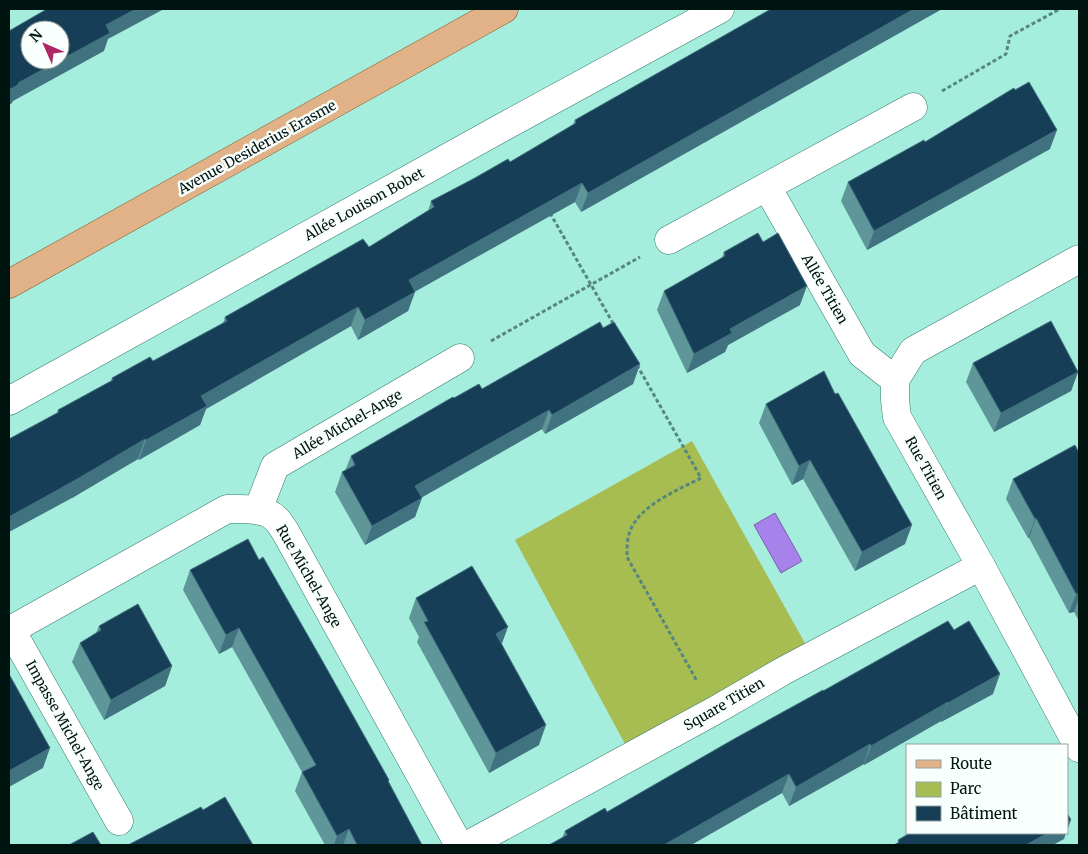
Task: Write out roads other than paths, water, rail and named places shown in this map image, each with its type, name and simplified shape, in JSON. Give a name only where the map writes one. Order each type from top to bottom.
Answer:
[{"type":"main road","name":"Avenue Desiderius Erasme","points":[[9,284],[504,9]]},
{"type":"street","name":"Allée Louison Bobet","points":[[9,401],[720,9]]},
{"type":"street","points":[[669,240],[913,108]]},
{"type":"street","name":"Allée Titien","points":[[767,187],[862,354],[895,380]]},
{"type":"street","points":[[895,380],[913,351],[1079,259]]},
{"type":"street","name":"Allée Michel-Ange","points":[[258,510],[275,466],[460,358]]},
{"type":"street","name":"Rue Titien","points":[[895,380],[894,400],[897,417],[981,566],[1079,748]]},
{"type":"street","name":"Rue Michel-Ange","points":[[10,630],[227,509],[258,510],[274,516],[285,531],[459,845]]},
{"type":"street","name":"Square Titien","points":[[468,845],[714,711],[785,670],[981,566]]},
{"type":"street","name":"Impasse Michel-Ange","points":[[10,630],[119,821]]}]
